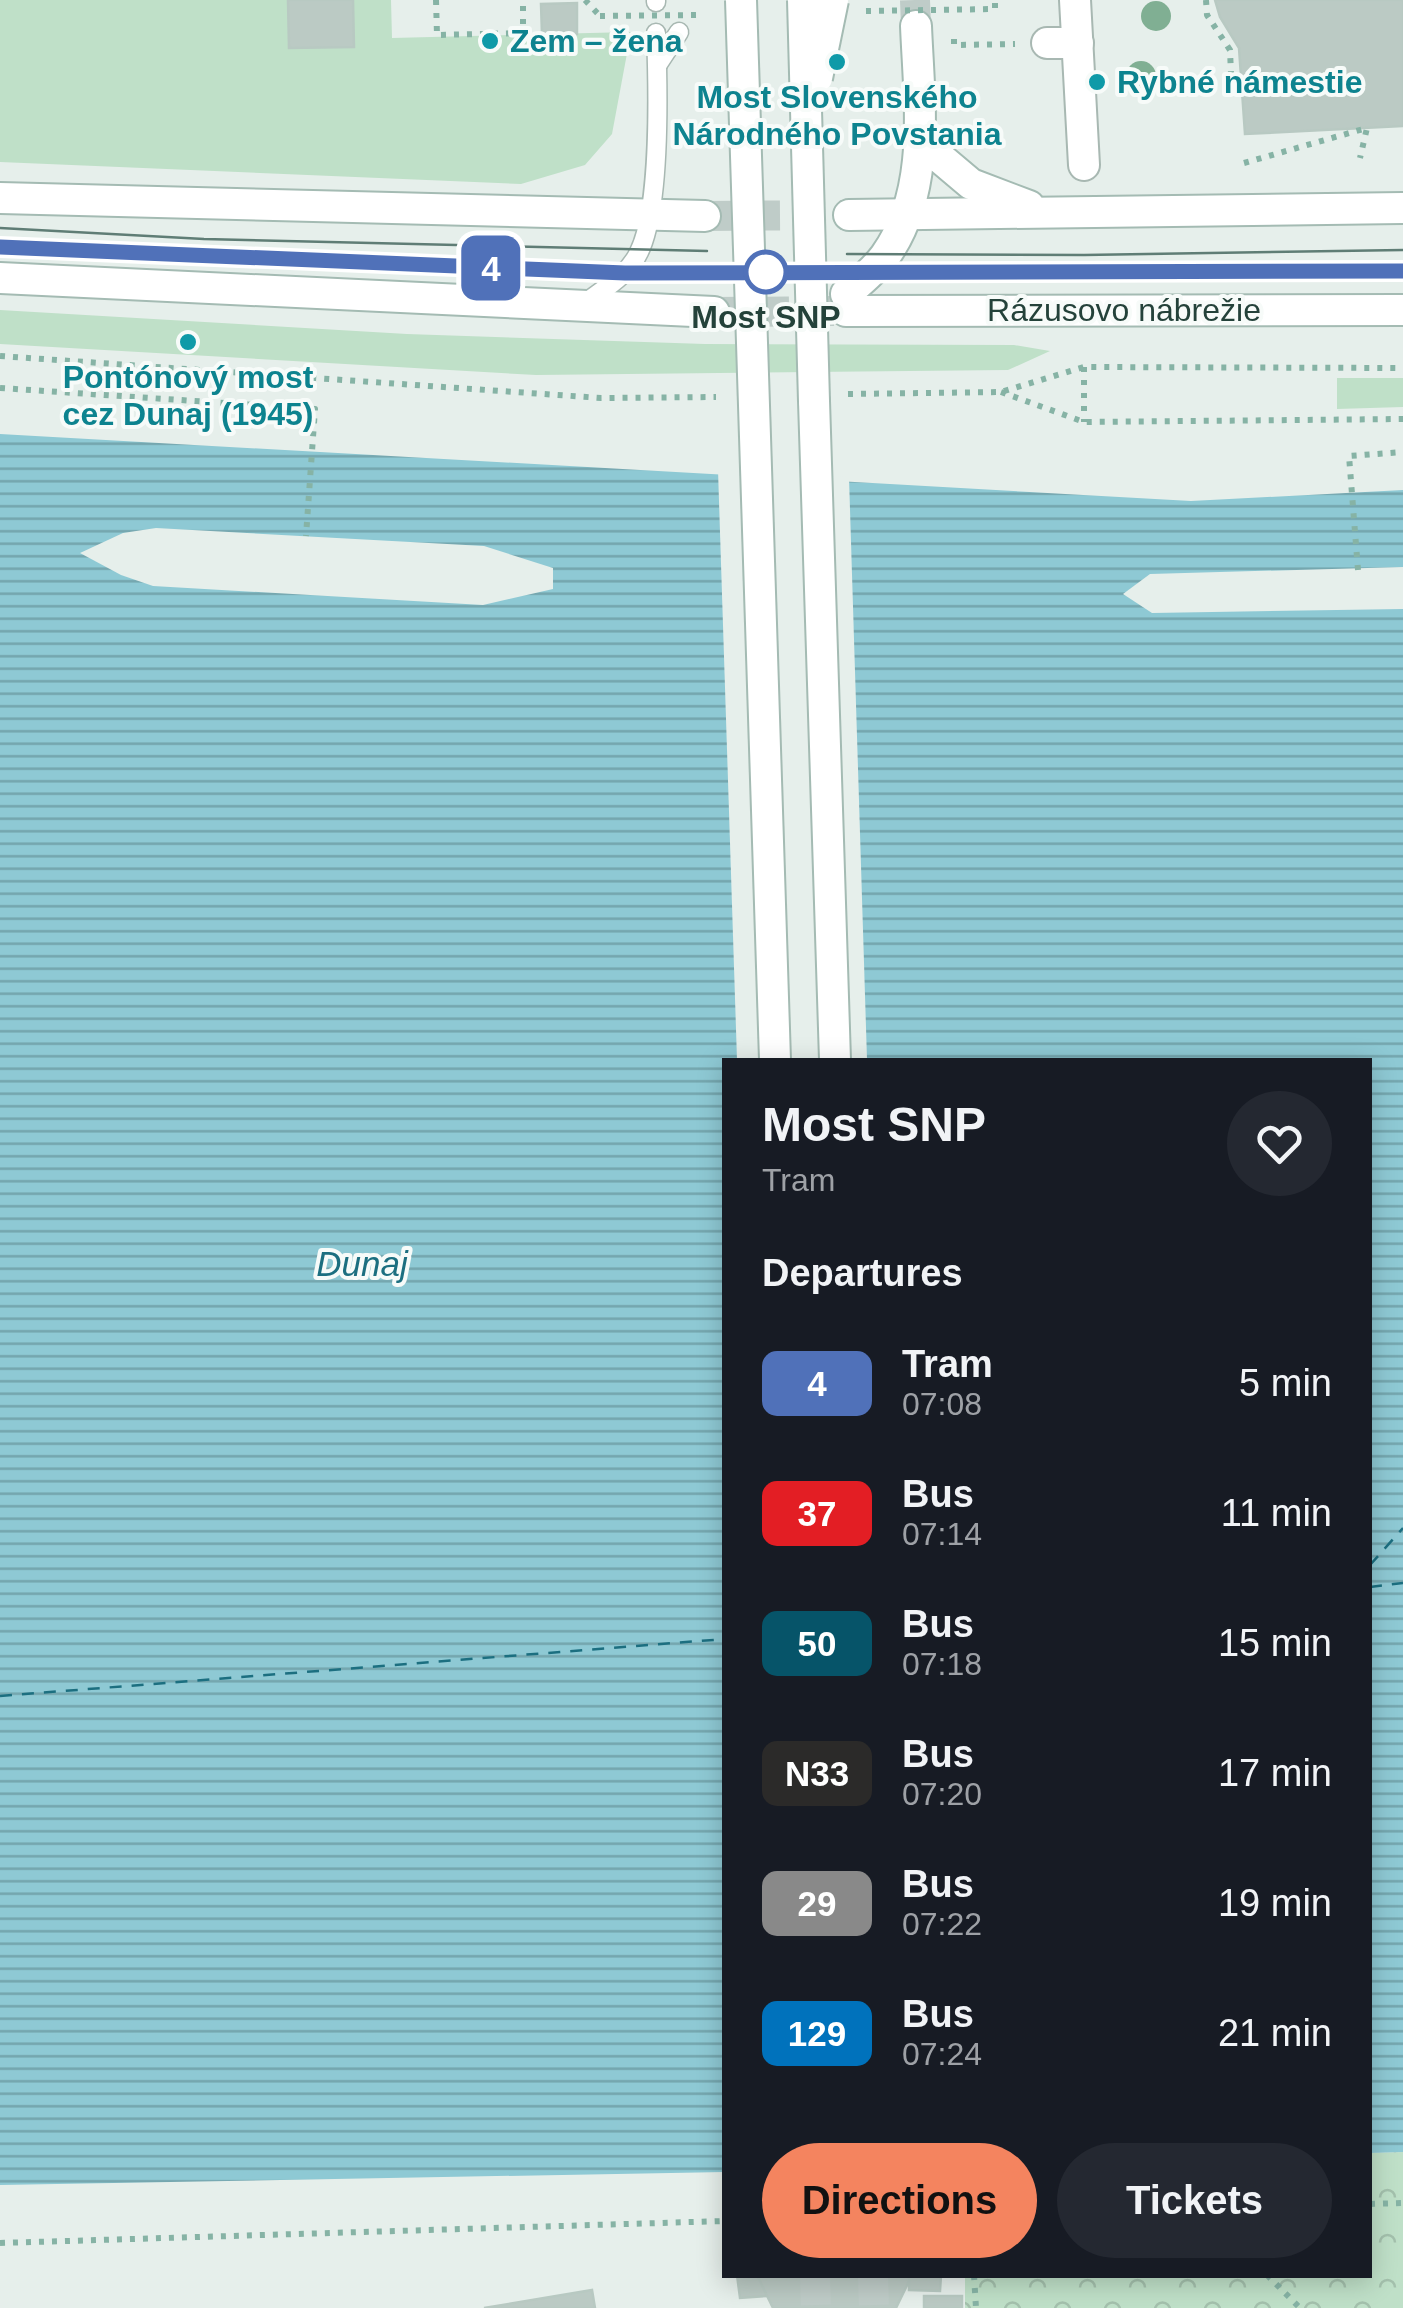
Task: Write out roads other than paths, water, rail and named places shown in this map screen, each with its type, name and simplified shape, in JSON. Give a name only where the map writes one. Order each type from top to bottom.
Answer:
[{"type":"main road","points":[[741,0],[775,1058]]},
{"type":"main road","points":[[802,0],[834,1058]]},
{"type":"main road","points":[[1075,0],[1084,164]]},
{"type":"main road","points":[[806,130],[845,5]]},
{"type":"main road","points":[[709,7],[744,97]]},
{"type":"main road","points":[[904,215],[914,186],[920,141],[916,26]]},
{"type":"main road","points":[[1047,44],[1078,43]]},
{"type":"main road","points":[[920,141],[971,184],[1055,214]]},
{"type":"main road","points":[[0,198],[705,216]]},
{"type":"main road","points":[[849,215],[1403,208]]},
{"type":"main road","name":"Rázusovo nábrežie","points":[[904,215],[886,254],[846,302],[1403,310]]},
{"type":"main road","points":[[0,278],[714,312]]},
{"type":"lane","points":[[578,308],[625,273],[640,252],[651,216],[656,32]]},
{"type":"lane","points":[[658,64],[679,32]]},
{"type":"water","name":"Dunaj","points":[[0,434],[1191,501],[1403,490],[1403,2152],[1372,2153],[1372,1058],[722,1058],[722,2172],[0,2185]]},
{"type":"tunnel","points":[[915,0],[916,26]]},
{"type":"tunnel","points":[[705,216],[849,215]]},
{"type":"tunnel","points":[[714,312],[846,311]]},
{"type":"tunnel","points":[[815,2278],[816,2308]]},
{"type":"tunnel","points":[[873,2278],[874,2308]]},
{"type":"tram line","points":[[0,228],[204,239],[707,251]]},
{"type":"tram line","points":[[0,247],[201,258],[708,273]]},
{"type":"tram line","name":"4","points":[[0,247],[625,273],[1403,271]]},
{"type":"tram line","points":[[847,254],[1403,250]]},
{"type":"tram line","points":[[847,272],[1403,271]]},
{"type":"place","name":"Zem – žena","points":[[490,41]]},
{"type":"place","name":"Most Slovenského Národného Povstania","points":[[837,62]]},
{"type":"place","name":"Rybné námestie","points":[[1097,82]]},
{"type":"place","name":"Most SNP","points":[[766,272]]},
{"type":"place","name":"Pontónový most cez Dunaj (1945)","points":[[188,342]]}]
